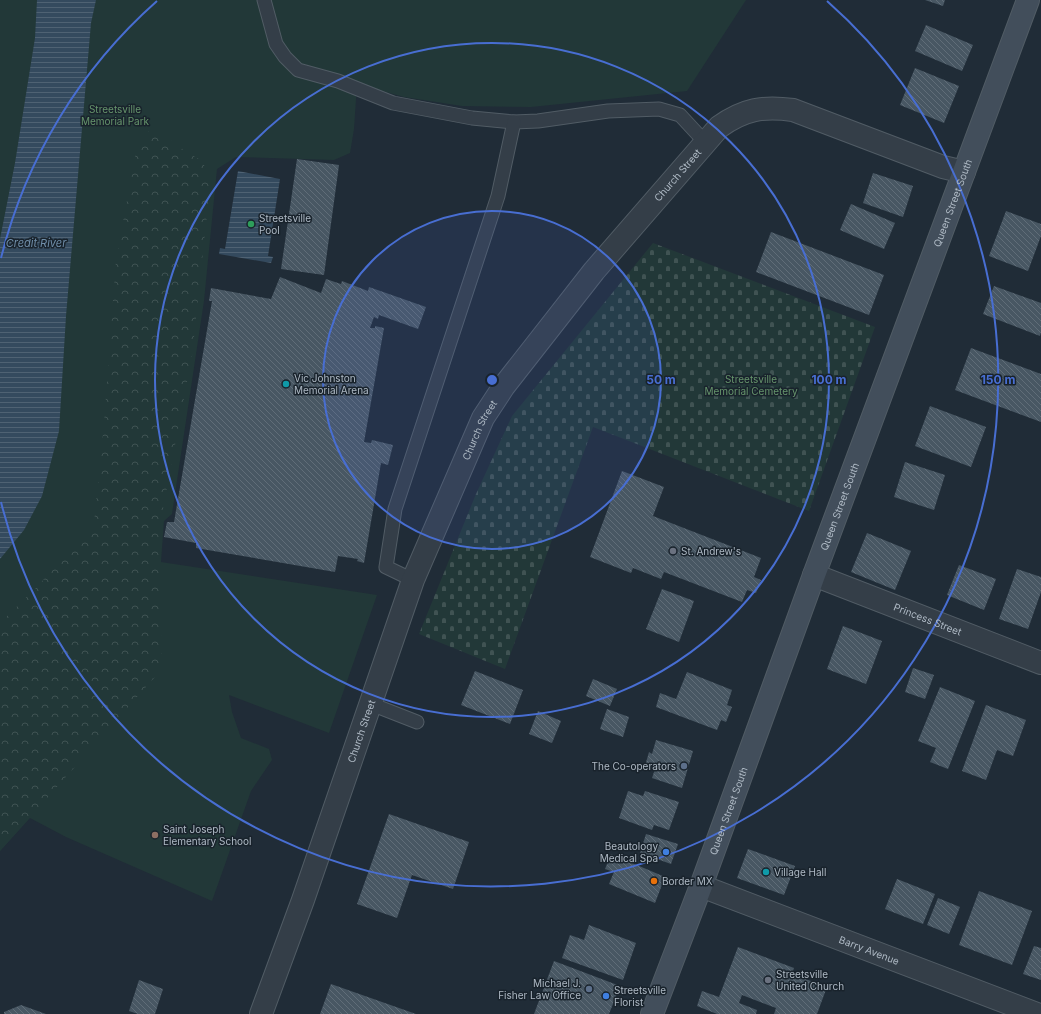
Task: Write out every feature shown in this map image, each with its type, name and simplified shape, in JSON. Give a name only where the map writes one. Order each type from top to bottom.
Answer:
[{"type":"main road","name":"Queen Street South","points":[[652,1014],[701,886],[814,575],[1028,0]]},
{"type":"street","name":"Church Street","points":[[261,1014],[303,900],[413,580],[483,418],[488,408],[504,386],[594,271],[719,127],[737,116],[758,108],[793,110],[942,167],[964,172]]},
{"type":"street","name":"Princess Street","points":[[814,575],[1041,663]]},
{"type":"street","name":"Barry Avenue","points":[[701,886],[1037,1014]]},
{"type":"lane","points":[[264,0],[276,44],[284,57],[298,70],[338,81],[393,104],[472,118],[514,122],[538,121],[608,112],[659,109],[680,115],[705,142]]},
{"type":"lane","points":[[413,580],[386,567],[395,509],[498,196],[514,122]]},
{"type":"lane","points":[[371,704],[417,722]]},
{"type":"green space","name":"Streetsville Memorial Park","points":[[0,0],[746,0],[687,91],[531,107],[462,106],[404,97],[357,84],[354,129],[350,153],[334,160],[236,157],[217,169],[204,301],[172,514],[164,521],[161,562],[377,595],[329,733],[229,695],[232,712],[241,738],[269,749],[272,760],[251,791],[212,901],[66,837],[30,818],[0,851]]},
{"type":"green space","points":[[150,129],[179,145],[184,151],[201,160],[211,177],[192,356],[161,519],[159,561],[162,669],[0,851],[0,623],[39,585],[75,542],[94,523],[104,423],[116,260],[136,152]]},
{"type":"green space","name":"Streetsville Memorial Cemetery","points":[[653,243],[875,327],[809,511],[593,427],[505,669],[419,634],[476,494],[512,416]]},
{"type":"water","name":"Credit River","points":[[37,0],[96,0],[91,23],[66,316],[59,431],[42,496],[24,530],[0,559],[0,239],[15,163],[35,38]]},
{"type":"water","name":"Streetsville Pool","points":[[238,171],[280,179],[268,256],[273,257],[271,263],[219,254],[220,248],[225,249]]},
{"type":"building","points":[[925,0],[945,0],[943,6]]},
{"type":"building","points":[[926,25],[973,45],[962,71],[915,51]]},
{"type":"building","points":[[915,68],[959,86],[944,123],[900,105]]},
{"type":"building","points":[[297,159],[339,165],[324,275],[281,269]]},
{"type":"building","points":[[873,173],[913,186],[903,217],[863,203]]},
{"type":"building","points":[[851,204],[895,223],[884,249],[840,230]]},
{"type":"building","points":[[1006,211],[1041,224],[1041,236],[1028,271],[989,256]]},
{"type":"building","points":[[771,232],[884,275],[869,315],[756,272]]},
{"type":"building","name":"Vic Johnston Memorial Arena","points":[[280,277],[321,293],[326,279],[341,284],[342,281],[368,291],[369,287],[426,307],[418,329],[379,315],[378,319],[374,317],[370,328],[375,328],[375,326],[384,328],[364,442],[371,443],[372,440],[393,445],[388,465],[381,463],[364,563],[357,561],[358,559],[338,556],[335,572],[196,548],[196,543],[164,537],[167,522],[174,522],[212,301],[209,301],[211,288],[271,299]]},
{"type":"building","points":[[994,286],[1041,303],[1040,336],[983,314]]},
{"type":"building","points":[[971,348],[1041,374],[1041,422],[955,390]]},
{"type":"building","points":[[930,406],[986,427],[971,467],[915,446]]},
{"type":"building","points":[[905,462],[945,475],[934,510],[894,497]]},
{"type":"building","points":[[622,471],[664,487],[653,516],[761,558],[754,577],[761,580],[756,593],[747,590],[742,602],[664,572],[661,579],[633,568],[631,573],[590,557]]},
{"type":"building","points":[[867,533],[911,551],[895,590],[851,572]]},
{"type":"building","points":[[959,565],[996,579],[984,610],[947,595]]},
{"type":"building","points":[[1017,569],[1041,577],[1041,592],[1028,629],[999,619]]},
{"type":"building","points":[[662,589],[694,601],[679,642],[646,629]]},
{"type":"building","points":[[843,626],[882,641],[866,684],[827,669]]},
{"type":"building","points":[[913,668],[934,675],[925,699],[905,692]]},
{"type":"building","points":[[475,671],[523,690],[510,724],[461,705]]},
{"type":"building","points":[[687,672],[732,690],[727,705],[732,707],[726,722],[721,720],[717,730],[656,707],[660,693],[676,699]]},
{"type":"building","points":[[593,679],[617,689],[610,706],[586,696]]},
{"type":"building","points":[[940,687],[975,701],[948,769],[930,762],[936,748],[918,741]]},
{"type":"building","points":[[986,705],[1026,720],[1013,756],[997,750],[986,780],[962,771]]},
{"type":"building","points":[[607,709],[629,717],[623,737],[600,729]]},
{"type":"building","points":[[538,711],[561,721],[552,743],[529,734]]},
{"type":"building","points":[[656,740],[693,751],[682,788],[652,778],[655,769],[645,766],[649,752],[652,754]]},
{"type":"building","points":[[628,791],[643,796],[645,791],[679,802],[669,830],[654,825],[652,830],[619,818]]},
{"type":"building","points":[[389,814],[469,842],[453,889],[412,875],[397,918],[357,904]]},
{"type":"building","points":[[646,834],[678,844],[671,864],[640,853]]},
{"type":"building","name":"Village Hall","points":[[748,849],[795,866],[784,895],[737,878]]},
{"type":"building","points":[[611,854],[665,877],[655,903],[609,884],[614,872],[605,869]]},
{"type":"building","points":[[897,879],[935,894],[923,924],[885,909]]},
{"type":"building","points":[[979,891],[1032,911],[1012,965],[959,945]]},
{"type":"building","points":[[938,898],[960,907],[949,934],[927,925]]},
{"type":"building","points":[[589,925],[636,943],[623,980],[562,958],[570,935],[584,940]]},
{"type":"building","points":[[1034,946],[1041,948],[1041,980],[1023,974]]},
{"type":"building","name":"Streetsville United Church","points":[[738,947],[794,968],[792,974],[827,987],[817,1014],[774,1014],[776,1008],[742,995],[739,1003],[757,1010],[756,1014],[717,1014],[697,1006],[702,991],[719,997]]},
{"type":"building","points":[[554,961],[620,986],[609,1014],[534,1014]]},
{"type":"building","points":[[139,980],[163,989],[155,1014],[138,1014],[129,1011]]},
{"type":"building","points":[[331,984],[416,1014],[320,1014]]},
{"type":"building","points":[[21,1005],[46,1014],[4,1014],[4,1012]]},
{"type":"place","name":"Streetsville Pool","points":[[251,224]]},
{"type":"place","name":"Vic Johnston Memorial Arena","points":[[286,384]]},
{"type":"place","name":"St. Andrew's","points":[[673,551]]},
{"type":"place","name":"The Co-operators","points":[[684,766]]},
{"type":"place","name":"Saint Joseph Elementary School","points":[[155,835]]},
{"type":"place","name":"Beautology Medical Spa","points":[[666,852]]},
{"type":"place","name":"Village Hall","points":[[766,872]]},
{"type":"place","name":"Border MX","points":[[654,881]]},
{"type":"place","name":"Streetsville United Church","points":[[768,980]]},
{"type":"place","name":"Michael J. Fisher Law Office","points":[[589,989]]},
{"type":"place","name":"Streetsville Florist","points":[[606,996]]}]
